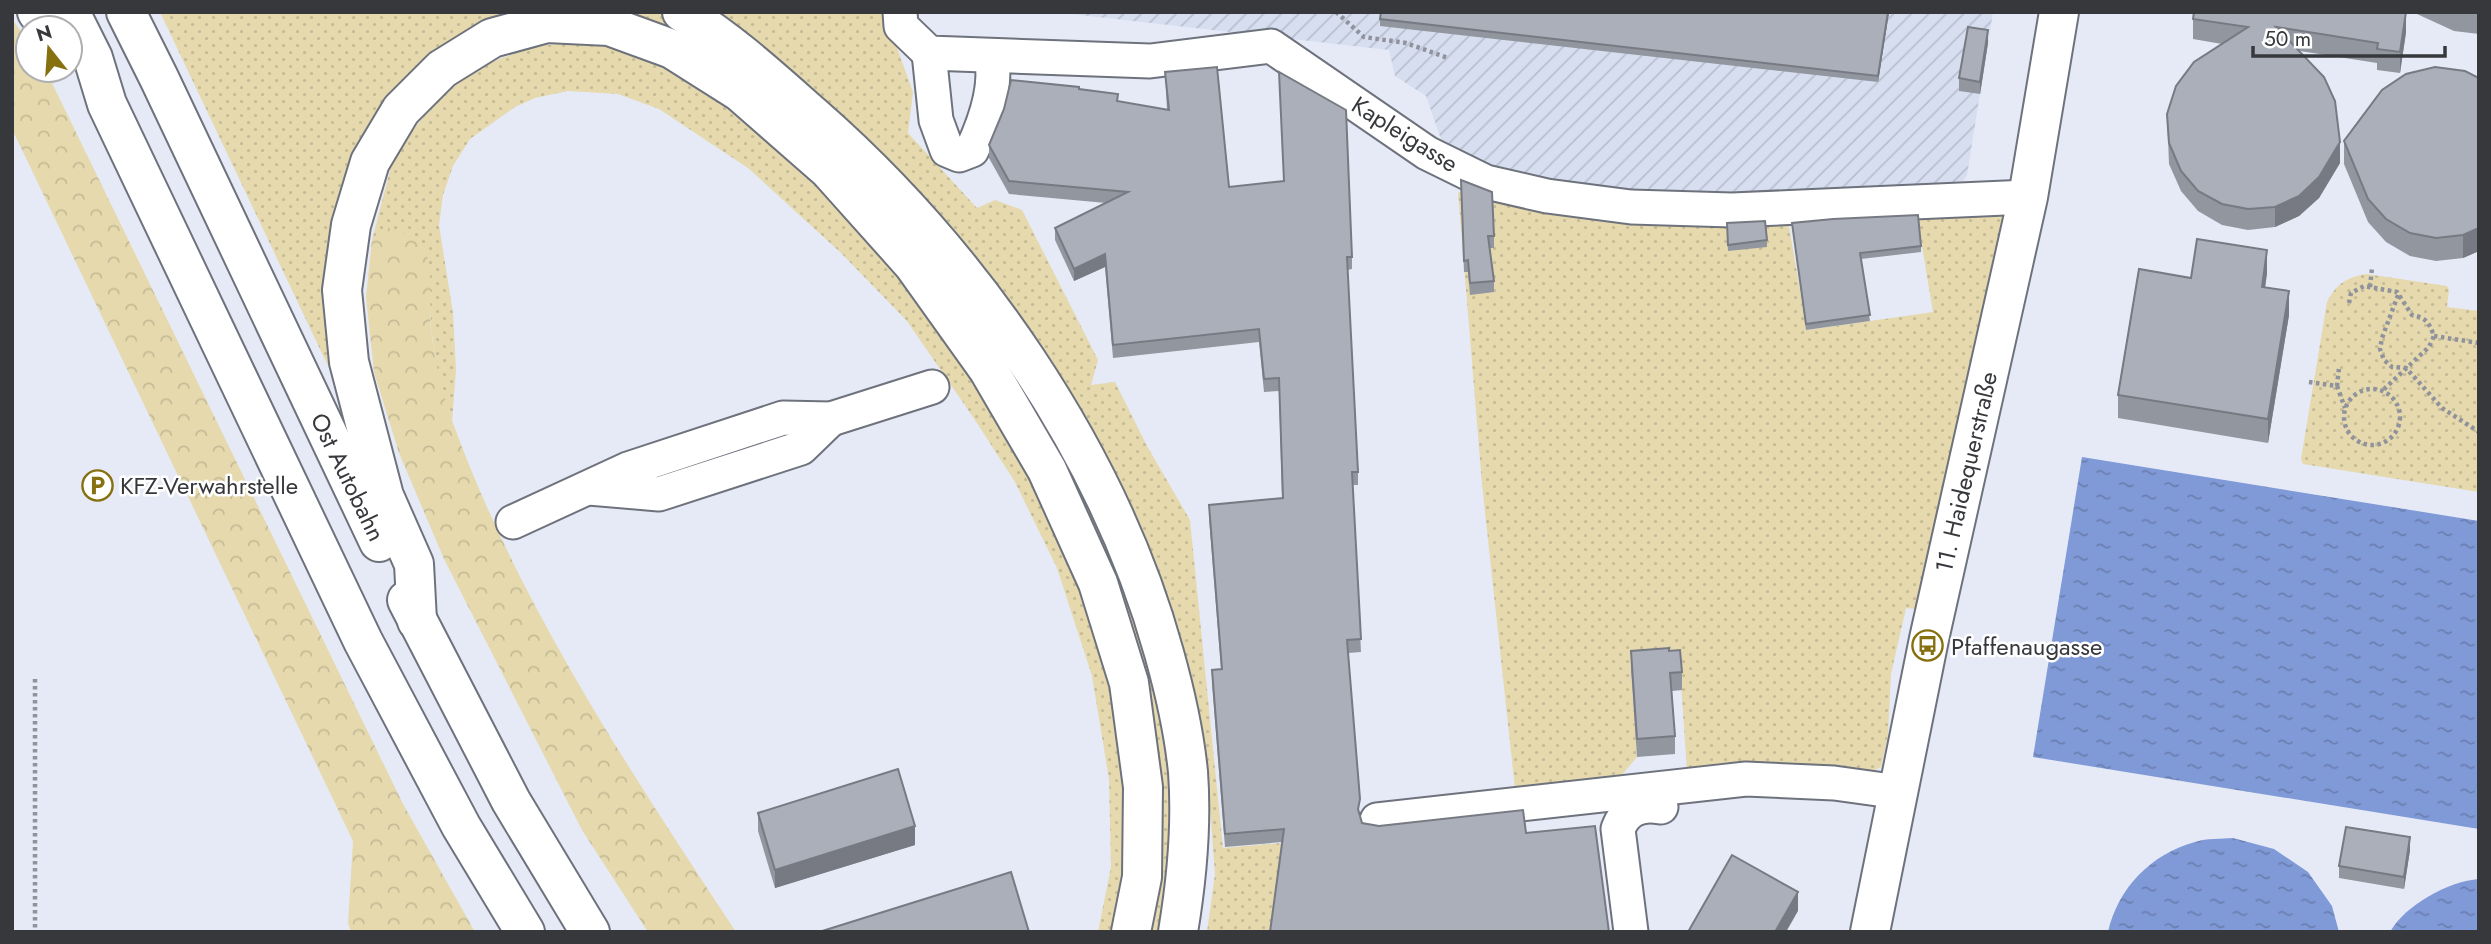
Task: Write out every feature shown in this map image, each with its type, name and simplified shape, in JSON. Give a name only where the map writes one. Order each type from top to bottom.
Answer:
[{"type":"main road","points":[[70,12],[93,58],[107,104],[363,642],[461,826],[525,932]]},
{"type":"main road","name":"Ost Autobahn","points":[[126,12],[417,621],[511,801],[590,932]]},
{"type":"main road","points":[[682,12],[762,71],[823,124],[853,151],[918,220],[969,280],[1002,325],[1082,452],[1128,548],[1143,588],[1157,628],[1180,719],[1190,805],[1186,883],[1178,932]]},
{"type":"main road","name":"11. Haidequerstraße","points":[[1870,932],[1929,639],[2028,197],[2059,12]]},
{"type":"main road","points":[[417,621],[414,564],[384,496],[349,362],[342,290],[351,225],[370,162],[401,110],[442,69],[492,38],[547,23],[609,26],[672,49],[740,92],[829,170],[913,264],[989,369],[1047,470],[1098,583],[1129,683],[1143,786],[1142,877],[1132,932]]},
{"type":"main road","points":[[84,77],[107,104]]},
{"type":"street","points":[[900,12],[901,26],[929,53],[936,120],[947,150],[959,155],[972,150],[988,106],[994,69],[991,55]]},
{"type":"street","name":"Kapleigasse","points":[[929,53],[1150,61],[1272,46],[1427,153],[1486,182],[1547,197],[1631,207],[1732,210],[2028,197]]},
{"type":"street","points":[[513,522],[628,469],[783,418],[831,419],[932,387]]},
{"type":"street","points":[[1377,820],[1746,779],[1834,783],[1899,792]]},
{"type":"street","points":[[1631,932],[1618,829],[1623,817],[1634,809],[1650,805],[1661,807]]},
{"type":"path","points":[[1336,12],[1364,37],[1406,43],[1448,58]]},
{"type":"path","points":[[2370,287],[2372,268]]},
{"type":"path","points":[[2349,303],[2351,293],[2364,286],[2397,292],[2412,315],[2422,317],[2428,322],[2434,336],[2429,347],[2382,391]]},
{"type":"path","points":[[2399,295],[2382,338],[2380,349],[2384,360],[2392,367],[2406,368],[2442,408],[2479,432]]},
{"type":"path","points":[[2434,336],[2479,343]]},
{"type":"path","points":[[2339,368],[2337,386],[2345,409],[2346,427],[2358,441],[2376,444],[2385,442],[2397,429],[2400,420],[2396,402],[2382,391],[2373,389],[2356,394],[2345,409]]},
{"type":"path","points":[[2309,382],[2337,386]]},
{"type":"path","points":[[35,679],[35,932]]},
{"type":"shaded area","points":[[1054,12],[1993,12],[1967,175],[1961,185],[1707,198],[1541,183],[1445,151],[1426,96],[1395,76],[1389,50]]},
{"type":"green space","points":[[160,12],[573,12],[380,116],[338,387]]},
{"type":"green space","points":[[581,12],[661,13],[753,78],[779,100],[851,166],[925,244],[995,333],[1045,409],[1091,491],[1129,577],[1158,666],[1175,756],[1178,845],[1164,932],[1145,932],[1156,857],[1156,781],[1146,705],[1128,631],[1107,573],[1066,481],[1003,370],[968,318],[888,219],[844,173],[778,112],[715,64],[646,26],[612,15]]},
{"type":"green space","points":[[701,12],[884,12],[913,92],[908,133],[977,208],[995,200],[1022,210],[1098,360],[1091,385],[1115,382],[1147,446],[1190,520],[1223,848],[1282,843],[1271,932],[1207,932],[1215,874],[1207,769],[1190,687],[1124,498]]},
{"type":"green space","points":[[12,19],[14,84],[52,84],[403,804],[475,932],[351,932],[348,923],[353,841],[12,129]]},
{"type":"green space","points":[[594,41],[669,65],[757,126],[862,227],[946,327],[1069,545],[1113,667],[1133,774],[1121,932],[1098,932],[1111,867],[1109,779],[1092,676],[1057,568],[1015,482],[907,321],[841,253],[748,168],[659,109],[618,94],[568,91],[535,98],[515,107],[470,139],[453,166],[443,195],[439,225],[453,313],[456,370],[452,422],[438,377],[431,328],[428,258],[386,227],[372,240],[394,155],[438,98],[484,65],[534,46]]},
{"type":"green space","points":[[1458,192],[1596,209],[1726,219],[1729,251],[1764,219],[1788,221],[1807,330],[1933,312],[1917,216],[1990,207],[2004,218],[2008,230],[1933,558],[1915,609],[1906,608],[1891,674],[1888,735],[1881,767],[1865,775],[1687,771],[1680,669],[1631,670],[1637,757],[1621,776],[1516,798],[1482,484]]},
{"type":"green space","points":[[385,227],[415,240],[427,256],[430,271],[431,330],[442,389],[480,491],[510,557],[544,622],[617,748],[736,932],[648,932],[582,830],[444,559],[399,453],[374,372],[366,297],[372,240]]},
{"type":"green space","points":[[2367,274],[2447,286],[2447,307],[2479,311],[2479,492],[2303,464],[2301,459],[2327,302],[2343,282]]},
{"type":"water","points":[[2082,457],[2479,521],[2479,829],[2033,757]]},
{"type":"water","points":[[2233,838],[2274,849],[2308,872],[2332,906],[2339,932],[2108,932],[2128,887],[2151,864],[2164,855],[2195,842]]},
{"type":"water","points":[[2479,879],[2479,932],[2390,932],[2406,913],[2429,896],[2455,884]]},
{"type":"building","points":[[1381,12],[1888,12],[1878,76],[1380,19]]},
{"type":"building","points":[[2194,12],[2406,12],[2400,52],[2377,49],[2378,43],[2276,27],[2324,77],[2335,101],[2340,142],[2319,177],[2299,196],[2275,207],[2248,209],[2222,204],[2198,191],[2181,171],[2169,143],[2167,114],[2176,86],[2194,62],[2248,27],[2193,19]]},
{"type":"building","points":[[1968,27],[1988,30],[1980,82],[1959,78]]},
{"type":"building","points":[[1217,67],[1229,187],[1284,181],[1279,72],[1346,110],[1352,257],[1347,257],[1358,472],[1352,472],[1361,639],[1347,640],[1360,799],[1358,809],[1362,823],[1379,826],[1523,810],[1526,833],[1595,826],[1609,932],[1270,932],[1284,829],[1225,834],[1212,670],[1222,669],[1209,505],[1283,498],[1279,378],[1264,379],[1259,329],[1113,345],[1105,254],[1074,269],[1055,228],[1128,192],[1009,181],[989,145],[1004,109],[1011,80],[1118,94],[1117,101],[1169,110],[1165,72]]},
{"type":"building","points":[[2435,67],[2465,71],[2479,78],[2479,228],[2463,235],[2436,238],[2410,233],[2386,219],[2368,199],[2344,141],[2382,90],[2406,74]]},
{"type":"building","points":[[1461,180],[1492,192],[1494,236],[1488,236],[1494,281],[1470,283],[1468,260],[1464,261]]},
{"type":"building","points":[[1918,215],[1921,246],[1860,253],[1870,315],[1806,324],[1792,223]]},
{"type":"building","points":[[1765,221],[1767,240],[1728,245],[1727,223]]},
{"type":"building","points":[[2197,239],[2267,250],[2262,287],[2289,291],[2268,419],[2118,395],[2139,269],[2191,278]]},
{"type":"building","points":[[1669,648],[1669,651],[1680,650],[1682,672],[1670,673],[1675,736],[1637,739],[1631,651]]},
{"type":"building","points":[[898,769],[915,826],[775,870],[758,813]]},
{"type":"building","points":[[2346,827],[2410,837],[2404,877],[2339,866]]},
{"type":"building","points":[[1732,855],[1798,892],[1775,932],[1688,932]]},
{"type":"building","points":[[1011,872],[1029,932],[819,932]]},
{"type":"place","name":"KFZ-Verwahrstelle","points":[[97,485]]},
{"type":"place","name":"Pfaffenaugasse","points":[[1928,646]]}]
